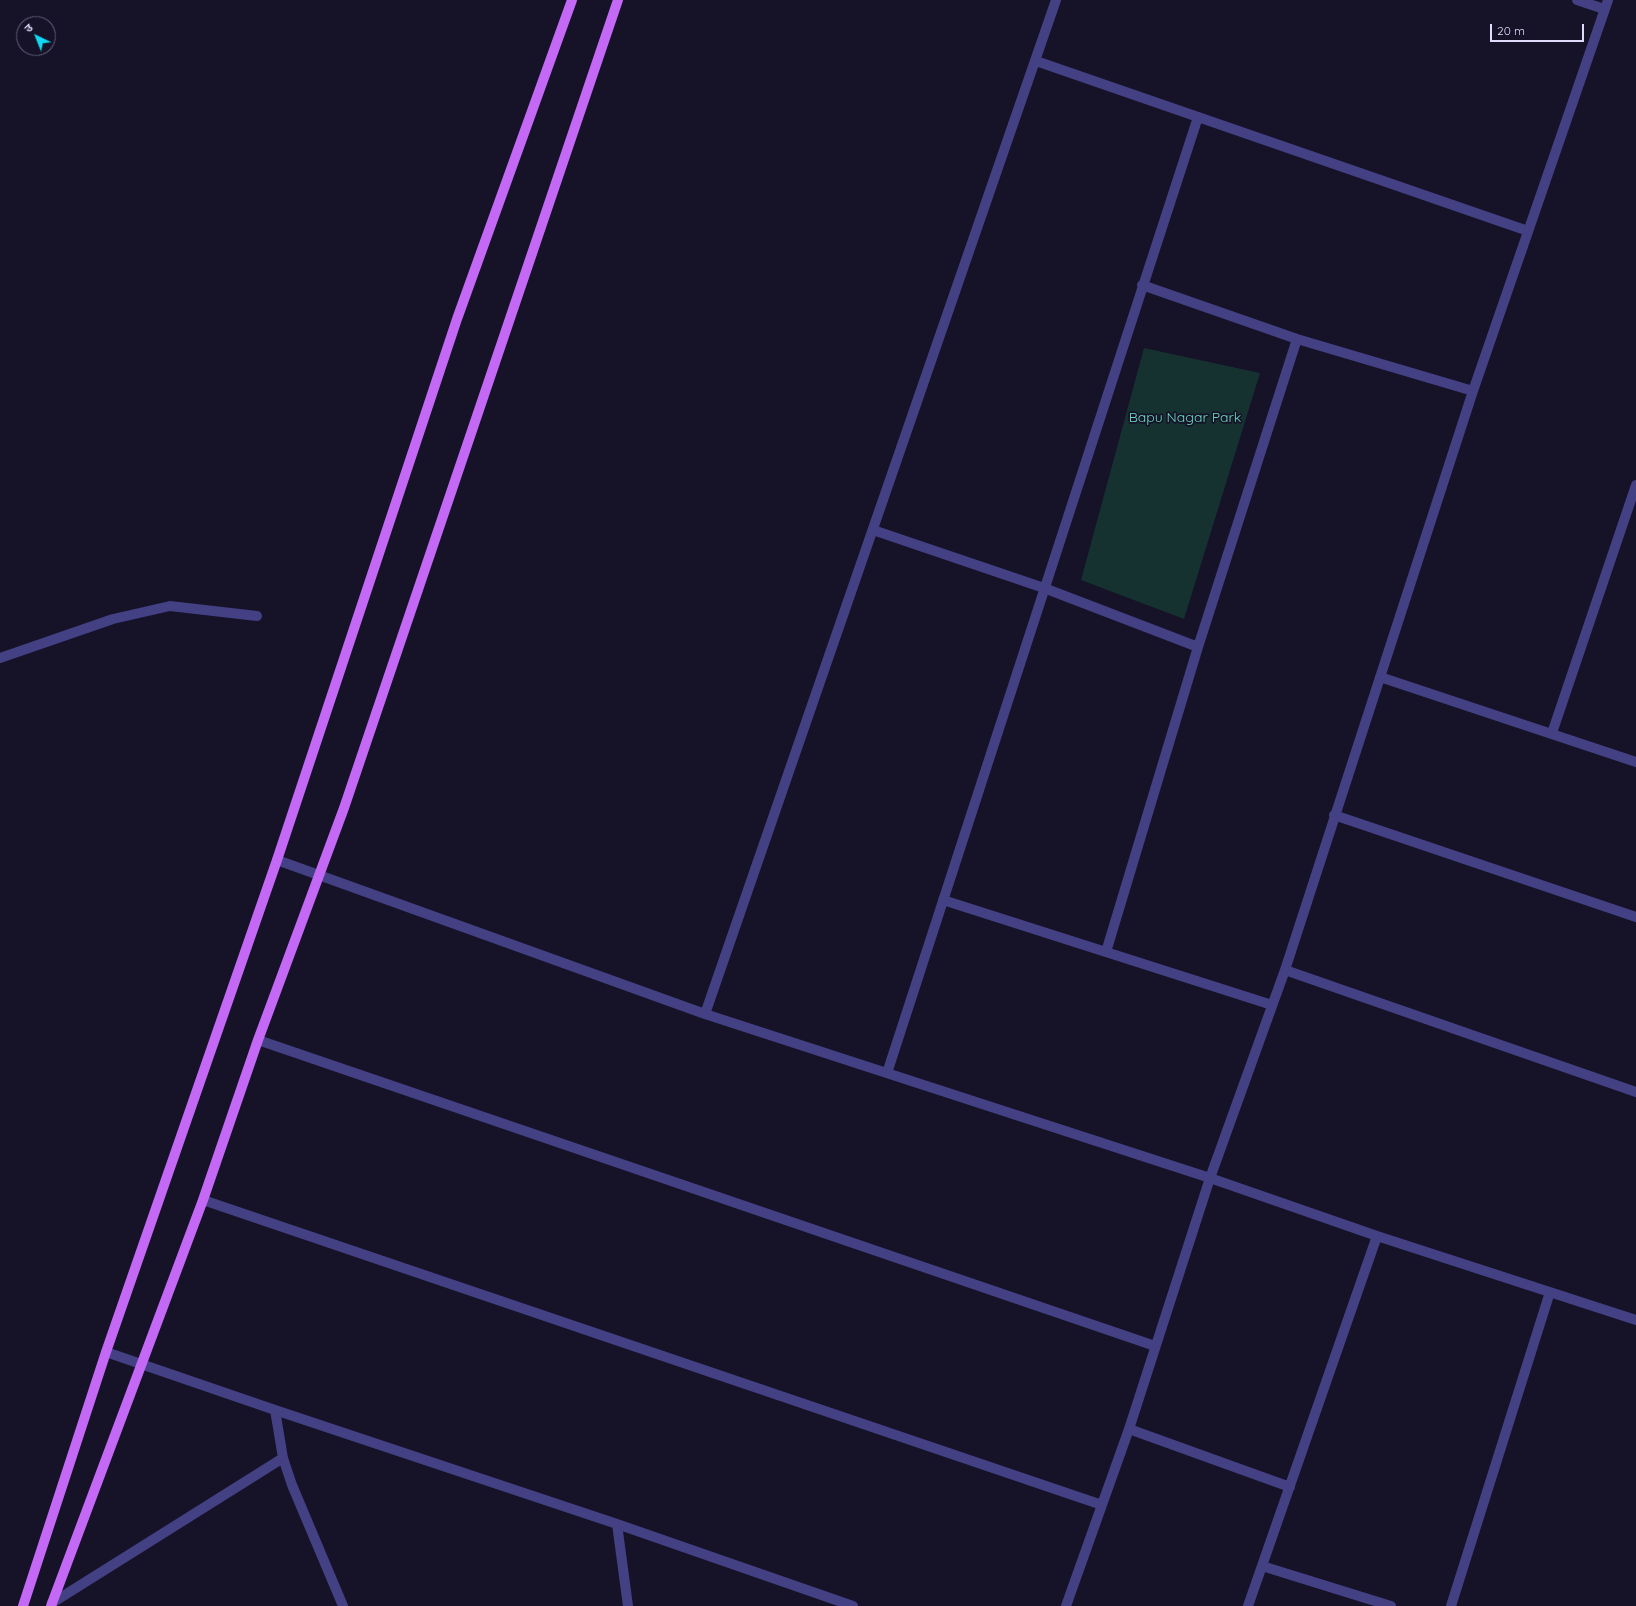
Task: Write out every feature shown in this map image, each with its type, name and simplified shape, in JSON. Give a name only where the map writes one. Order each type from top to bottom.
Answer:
[{"type":"main road","points":[[23,1606],[106,1352],[277,860],[457,319],[572,0]]},
{"type":"main road","points":[[52,1605],[142,1364],[202,1200],[258,1040],[344,808],[618,0]]},
{"type":"street","points":[[705,1014],[1056,0]]},
{"type":"street","points":[[1066,1606],[1129,1428],[1210,1178],[1285,970],[1334,815],[1473,391],[1606,4],[1577,0]]},
{"type":"street","points":[[1036,61],[1528,231]]},
{"type":"street","points":[[887,1073],[1142,285],[1198,117]]},
{"type":"street","points":[[1142,285],[1297,339],[1473,391]]},
{"type":"street","points":[[1106,952],[1198,647],[1297,339]]},
{"type":"street","points":[[1552,733],[1636,484]]},
{"type":"street","points":[[873,530],[1044,588],[1198,647]]},
{"type":"street","points":[[0,658],[114,619],[170,606],[257,616]]},
{"type":"street","points":[[1380,677],[1636,762]]},
{"type":"street","points":[[1334,815],[1636,917]]},
{"type":"street","points":[[277,860],[705,1014],[1210,1178],[1378,1236],[1636,1320]]},
{"type":"street","points":[[943,900],[1272,1005]]},
{"type":"street","points":[[1285,970],[1636,1092]]},
{"type":"street","points":[[258,1040],[1155,1346]]},
{"type":"street","points":[[202,1200],[1102,1505]]},
{"type":"street","points":[[1248,1606],[1378,1236]]},
{"type":"street","points":[[1451,1606],[1550,1292]]},
{"type":"street","points":[[106,1352],[617,1524],[853,1606]]},
{"type":"street","points":[[275,1410],[282,1458],[292,1486],[343,1606]]},
{"type":"street","points":[[1129,1428],[1290,1487]]},
{"type":"street","points":[[52,1605],[282,1458]]},
{"type":"street","points":[[617,1524],[628,1606]]},
{"type":"street","points":[[1262,1566],[1391,1606]]},
{"type":"green space","name":"Bapu Nagar Park","points":[[1144,348],[1260,373],[1184,619],[1081,580]]}]
